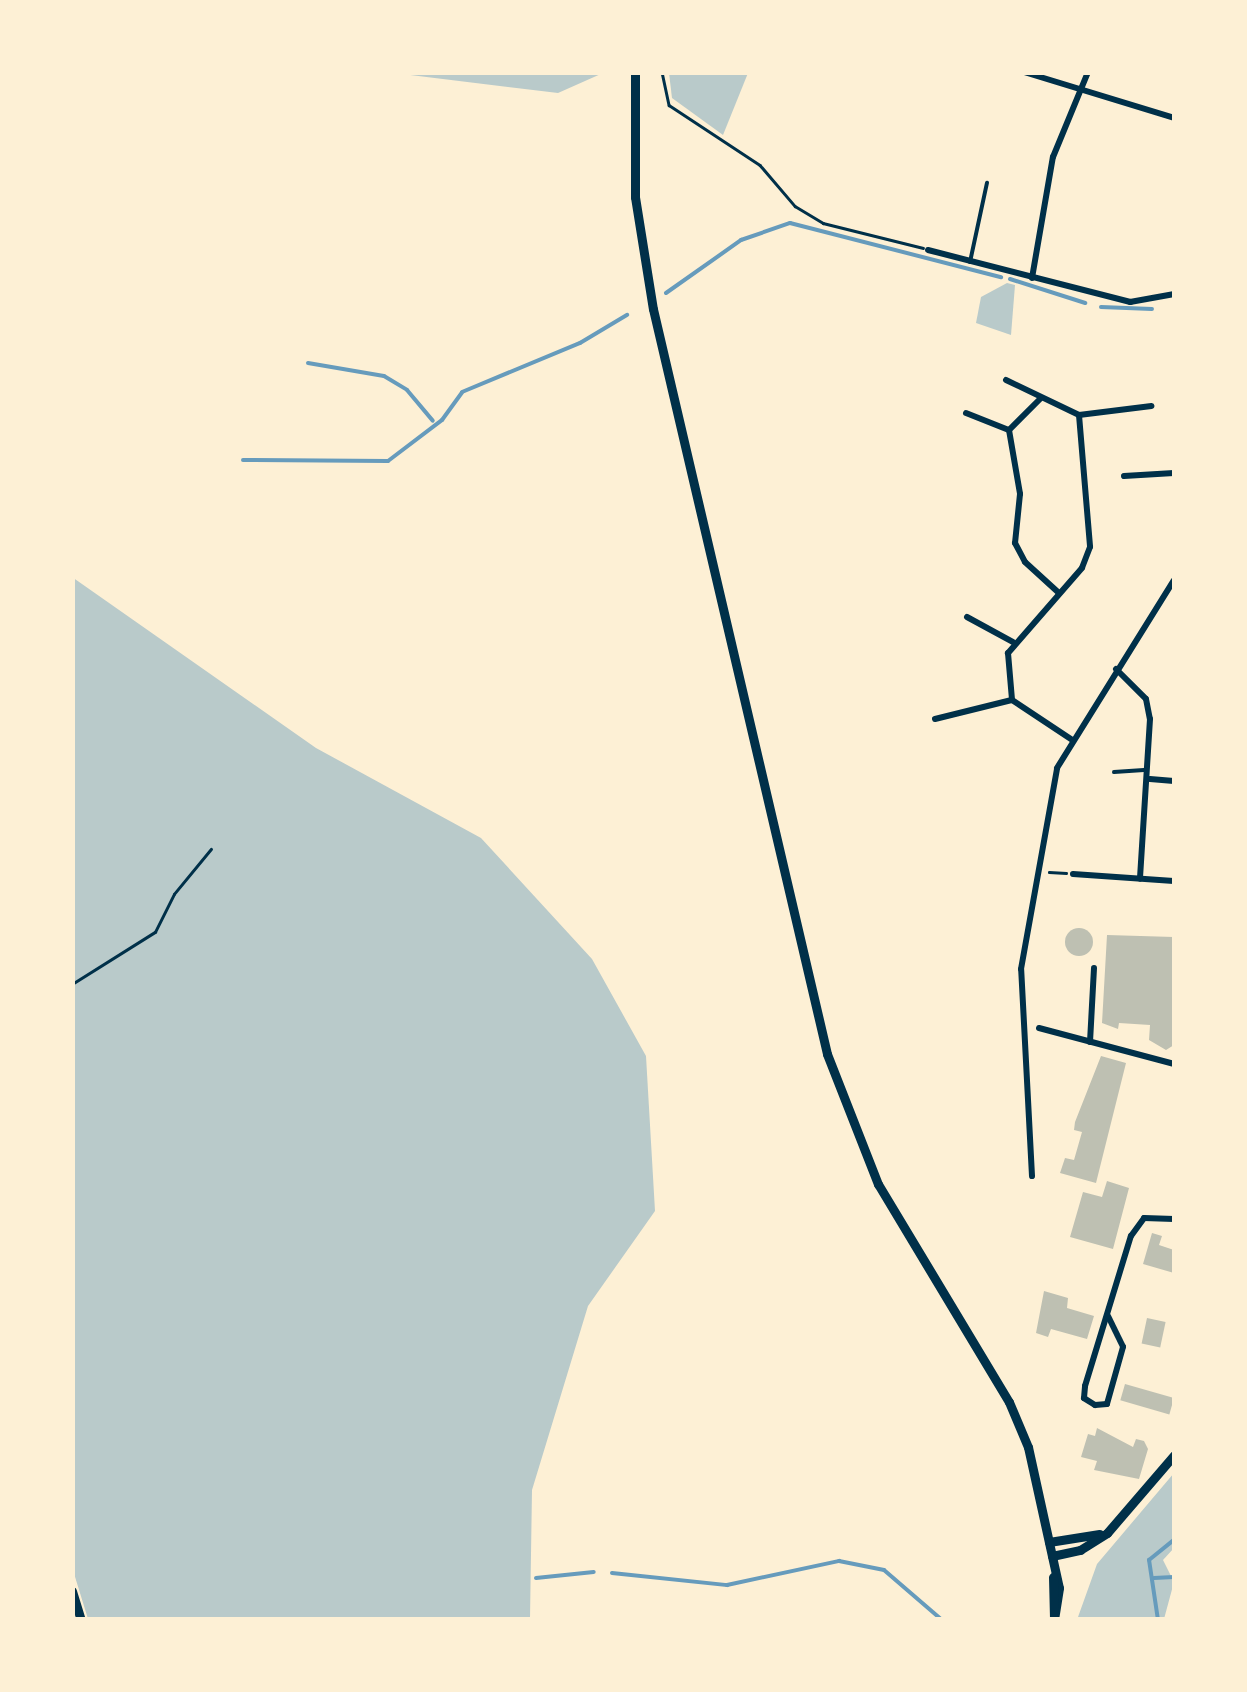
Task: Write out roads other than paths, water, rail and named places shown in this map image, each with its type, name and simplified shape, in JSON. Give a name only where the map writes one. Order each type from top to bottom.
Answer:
[{"type":"main road","points":[[636,72],[635,196],[653,309],[827,1054],[878,1184],[1009,1402],[1040,1486],[1052,1556],[1054,1618]]},
{"type":"main road","points":[[1052,1556],[1080,1550],[1107,1532],[1174,1456]]},
{"type":"main road","points":[[1050,1542],[1107,1532]]},
{"type":"main road","points":[[72,1591],[80,1620]]},
{"type":"street","points":[[1024,72],[1077,93],[1174,118]]},
{"type":"street","points":[[1032,278],[1053,157],[1088,72]]},
{"type":"street","points":[[928,250],[1130,302],[1174,294]]},
{"type":"street","points":[[1006,380],[1079,415],[1151,406]]},
{"type":"street","points":[[1009,430],[1041,398]]},
{"type":"street","points":[[966,413],[1009,430]]},
{"type":"street","points":[[1012,700],[1008,653],[1089,558],[1079,415]]},
{"type":"street","points":[[1009,430],[1020,494],[1018,552],[1059,593]]},
{"type":"street","points":[[1124,476],[1174,473]]},
{"type":"street","points":[[1032,1176],[1020,1024],[1035,870],[1057,768],[1071,739],[1174,580]]},
{"type":"street","points":[[967,617],[1014,642]]},
{"type":"street","points":[[1116,669],[1146,699],[1150,779],[1140,879]]},
{"type":"street","points":[[935,719],[1012,700],[1071,739]]},
{"type":"street","points":[[1150,779],[1174,781]]},
{"type":"street","points":[[1073,874],[1174,882]]},
{"type":"street","points":[[1090,1042],[1094,968]]},
{"type":"street","points":[[1039,1028],[1174,1064]]},
{"type":"street","points":[[1108,1316],[1123,1347],[1107,1404],[1095,1405],[1084,1398],[1085,1386],[1138,1224],[1153,1215],[1174,1219]]},
{"type":"lane","points":[[970,263],[987,183]]},
{"type":"lane","points":[[1114,772],[1150,769]]},
{"type":"waterway","points":[[666,293],[741,240],[790,223],[1001,277]]},
{"type":"waterway","points":[[1010,279],[1085,303]]},
{"type":"waterway","points":[[1101,307],[1152,309]]},
{"type":"waterway","points":[[243,460],[388,461],[442,420],[462,392],[580,343],[627,315]]},
{"type":"waterway","points":[[308,363],[384,376],[407,390],[433,421]]},
{"type":"waterway","points":[[1158,1620],[1149,1560],[1174,1540]]},
{"type":"waterway","points":[[612,1573],[727,1585],[839,1561],[884,1570],[942,1620]]},
{"type":"waterway","points":[[536,1578],[594,1572]]},
{"type":"waterway","points":[[1154,1578],[1174,1577]]}]
